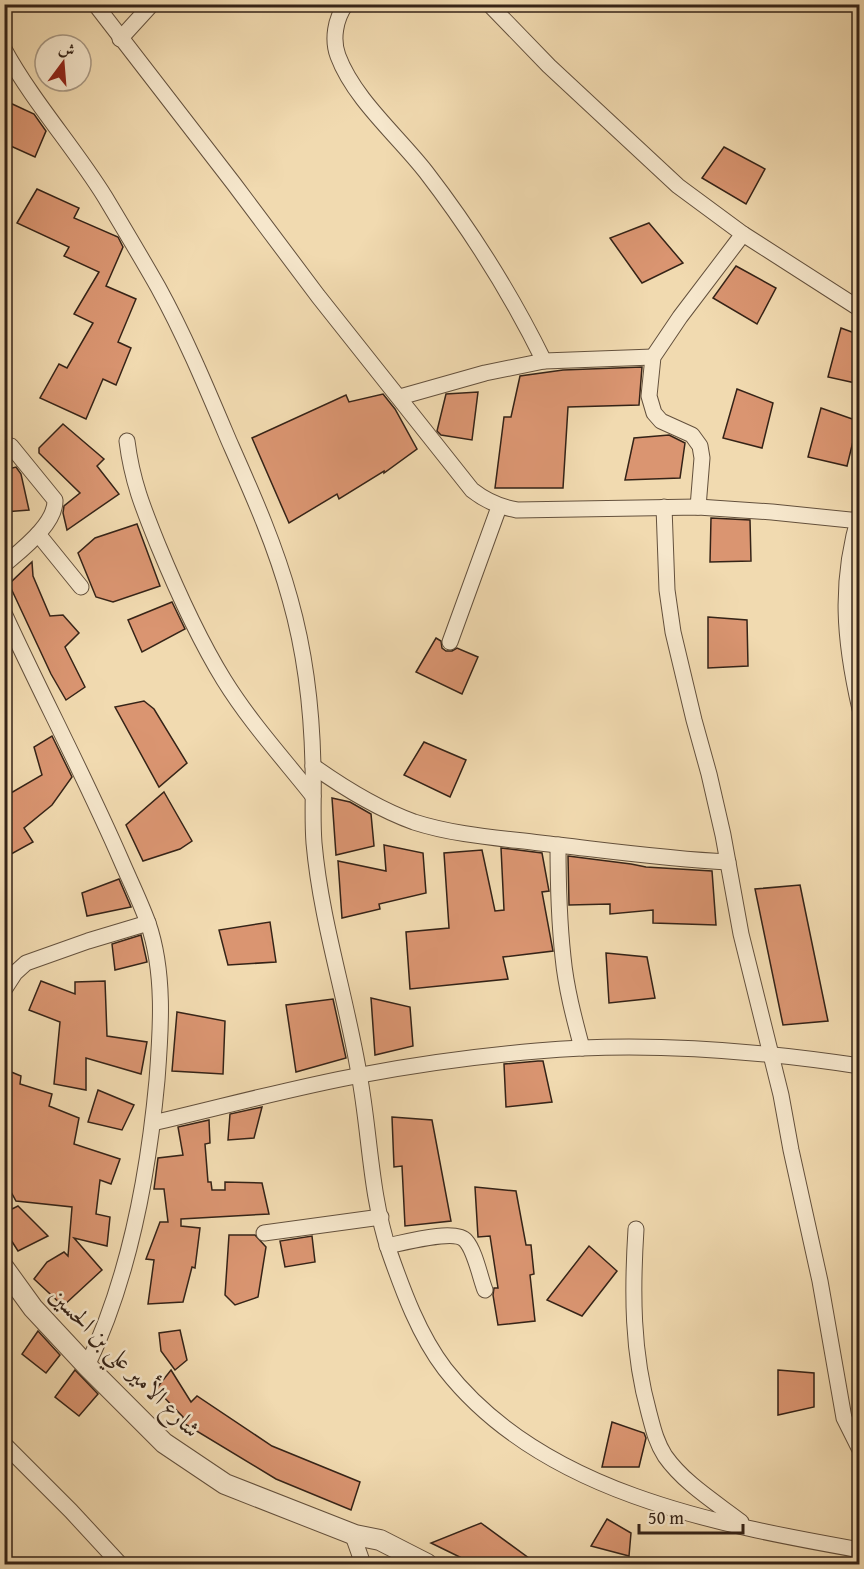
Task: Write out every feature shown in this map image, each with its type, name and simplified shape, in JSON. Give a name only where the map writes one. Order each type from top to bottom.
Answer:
[{"type":"street","points":[[95,4],[350,337],[472,490],[499,507],[517,510],[698,507],[859,518],[845,589],[846,631],[860,709]]},
{"type":"street","points":[[120,39],[152,4]]},
{"type":"street","points":[[346,4],[336,25],[334,42],[344,71],[471,232],[517,307],[544,361]]},
{"type":"street","points":[[489,4],[549,66],[678,186],[743,234],[860,309]]},
{"type":"street","points":[[4,49],[103,194],[158,287],[197,368],[275,549],[292,603],[304,670],[313,766],[314,841],[320,893],[335,970],[360,1075],[387,1246],[420,1329],[443,1367],[468,1396],[521,1440],[586,1478],[660,1504],[748,1528],[860,1550]]},
{"type":"street","points":[[698,507],[702,458],[700,446],[692,435],[661,421],[654,413],[650,396],[653,357],[680,316],[743,234]]},
{"type":"street","points":[[400,397],[485,373],[544,361],[653,357]]},
{"type":"street","points":[[127,441],[130,469],[138,498],[209,655],[256,726],[313,796]]},
{"type":"street","points":[[4,565],[38,534],[52,516],[55,500],[12,446]]},
{"type":"street","points":[[450,642],[499,507]]},
{"type":"street","points":[[664,507],[668,590],[673,632],[694,720],[710,774],[741,934],[771,1055],[820,1281],[840,1401],[844,1418],[860,1450]]},
{"type":"street","points":[[38,534],[81,587]]},
{"type":"street","points":[[4,614],[107,828],[148,923],[159,978],[160,1034],[153,1123],[139,1203],[125,1259],[98,1343],[87,1366]]},
{"type":"street","points":[[313,766],[337,783],[385,809],[440,829],[653,856],[728,862]]},
{"type":"street","points":[[558,845],[558,895],[563,959],[572,1010],[582,1048]]},
{"type":"street","points":[[4,990],[15,973],[26,963],[148,923]]},
{"type":"street","points":[[153,1123],[360,1075],[411,1066],[537,1051],[582,1048],[675,1048],[771,1055],[860,1066]]},
{"type":"street","points":[[264,1233],[381,1217]]},
{"type":"street","points":[[636,1229],[633,1278],[636,1351],[656,1440],[683,1477],[748,1528]]},
{"type":"street","points":[[387,1246],[443,1236],[460,1236],[466,1240],[470,1248],[485,1290]]},
{"type":"street","name":"شارع الأمير علي بن الحسين","points":[[4,1268],[33,1308],[164,1443],[225,1484],[354,1534],[380,1540],[428,1564]]},
{"type":"street","points":[[4,1444],[57,1496],[120,1564]]},
{"type":"street","points":[[354,1534],[363,1564]]},
{"type":"street","name":"شارع الأمير علي بن الحسين","points":[[354,1534],[375,1549],[403,1564]]},
{"type":"building","points":[[8,102],[34,114],[46,131],[35,157],[4,143],[4,109]]},
{"type":"building","points":[[724,147],[765,169],[746,204],[702,178]]},
{"type":"building","points":[[37,189],[79,208],[74,218],[118,237],[123,247],[106,286],[136,299],[118,342],[131,348],[116,385],[103,379],[86,419],[40,398],[59,364],[67,368],[93,323],[74,314],[99,272],[64,256],[69,247],[17,223]]},
{"type":"building","points":[[649,223],[683,263],[642,283],[610,238]]},
{"type":"building","points":[[736,266],[776,288],[757,324],[713,298]]},
{"type":"building","points":[[841,328],[860,335],[860,384],[828,377]]},
{"type":"building","points":[[642,367],[639,405],[568,407],[563,488],[495,488],[504,417],[511,417],[520,376],[563,370]]},
{"type":"building","points":[[737,389],[773,403],[762,448],[723,438]]},
{"type":"building","points":[[478,392],[472,440],[441,435],[437,431],[446,394]]},
{"type":"building","points":[[383,394],[395,409],[417,449],[384,473],[384,471],[339,499],[337,494],[289,523],[252,438],[346,395],[349,402]]},
{"type":"building","points":[[821,408],[858,421],[847,466],[808,457]]},
{"type":"building","points":[[63,424],[104,459],[97,466],[119,494],[67,530],[63,513],[64,506],[80,493],[39,453],[39,448]]},
{"type":"building","points":[[669,435],[685,443],[680,478],[625,480],[634,438]]},
{"type":"building","points":[[16,467],[21,474],[29,510],[4,512],[4,470]]},
{"type":"building","points":[[711,518],[750,520],[751,561],[710,562]]},
{"type":"building","points":[[137,524],[160,586],[113,602],[96,597],[78,553],[95,538]]},
{"type":"building","points":[[32,562],[33,576],[50,616],[63,615],[79,633],[65,647],[85,687],[66,700],[51,674],[9,584]]},
{"type":"building","points":[[172,602],[185,629],[142,652],[128,620]]},
{"type":"building","points":[[708,617],[747,620],[748,666],[708,668]]},
{"type":"building","points":[[436,638],[441,641],[442,648],[446,651],[457,648],[478,657],[462,694],[416,672]]},
{"type":"building","points":[[144,701],[154,709],[187,763],[159,787],[115,707]]},
{"type":"building","points":[[52,736],[72,777],[52,805],[24,828],[33,842],[4,858],[4,797],[42,775],[34,747]]},
{"type":"building","points":[[424,742],[466,760],[450,797],[404,775]]},
{"type":"building","points":[[164,792],[192,841],[180,849],[143,861],[126,825]]},
{"type":"building","points":[[332,798],[350,802],[371,814],[374,846],[336,855]]},
{"type":"building","points":[[384,845],[423,853],[426,893],[379,904],[380,909],[342,918],[338,861],[386,871]]},
{"type":"building","points":[[501,848],[542,853],[549,891],[542,892],[553,951],[503,957],[508,979],[410,989],[406,932],[449,928],[444,853],[482,850],[495,911],[504,910]]},
{"type":"building","points":[[568,856],[646,867],[712,871],[716,925],[653,923],[653,910],[610,914],[610,904],[569,905]]},
{"type":"building","points":[[119,879],[131,907],[87,916],[82,893]]},
{"type":"building","points":[[800,885],[828,1021],[783,1025],[755,889]]},
{"type":"building","points":[[270,922],[276,962],[228,965],[219,930]]},
{"type":"building","points":[[141,935],[147,962],[115,970],[112,944]]},
{"type":"building","points":[[606,953],[647,957],[655,998],[609,1003]]},
{"type":"building","points":[[41,981],[75,994],[75,982],[105,981],[107,1036],[147,1042],[141,1074],[86,1058],[86,1090],[54,1084],[60,1022],[29,1010]]},
{"type":"building","points":[[371,998],[410,1007],[413,1046],[375,1055]]},
{"type":"building","points":[[333,999],[346,1058],[296,1072],[286,1005]]},
{"type":"building","points":[[177,1012],[225,1021],[223,1074],[172,1071]]},
{"type":"building","points":[[543,1061],[552,1102],[506,1107],[504,1064]]},
{"type":"building","points":[[4,1069],[21,1076],[20,1084],[52,1094],[49,1106],[79,1118],[74,1144],[120,1159],[111,1184],[100,1180],[96,1214],[110,1217],[107,1246],[74,1238],[102,1270],[63,1306],[34,1279],[47,1262],[64,1252],[68,1256],[72,1207],[16,1201],[4,1179]]},
{"type":"building","points":[[98,1090],[134,1105],[122,1130],[88,1122]]},
{"type":"building","points":[[262,1107],[254,1138],[228,1140],[230,1114]]},
{"type":"building","points":[[392,1117],[432,1120],[451,1221],[405,1226],[402,1166],[394,1167]]},
{"type":"building","points":[[209,1120],[210,1143],[205,1144],[208,1182],[211,1182],[212,1190],[225,1190],[225,1182],[262,1183],[269,1214],[181,1219],[181,1226],[200,1228],[195,1268],[192,1267],[183,1302],[148,1304],[154,1260],[146,1259],[160,1222],[168,1222],[164,1189],[154,1189],[158,1158],[183,1155],[178,1127]]},
{"type":"building","points":[[475,1187],[516,1191],[526,1245],[531,1245],[534,1274],[530,1275],[535,1321],[498,1325],[493,1295],[494,1288],[498,1288],[490,1236],[478,1237]]},
{"type":"building","points":[[18,1206],[48,1236],[18,1251],[4,1229],[4,1213]]},
{"type":"building","points":[[229,1235],[255,1235],[266,1247],[258,1297],[235,1305],[225,1295]]},
{"type":"building","points":[[312,1236],[315,1262],[285,1267],[280,1241]]},
{"type":"building","points":[[589,1246],[617,1271],[582,1316],[547,1300]]},
{"type":"building","points":[[180,1330],[187,1360],[175,1370],[161,1351],[159,1333]]},
{"type":"building","points":[[38,1331],[60,1355],[46,1373],[22,1354]]},
{"type":"building","points":[[75,1370],[98,1394],[79,1416],[55,1397]]},
{"type":"building","points":[[171,1370],[191,1402],[197,1396],[272,1446],[360,1482],[351,1510],[276,1479],[185,1424],[183,1417],[156,1389]]},
{"type":"building","points":[[778,1370],[814,1373],[814,1407],[778,1415]]},
{"type":"building","points":[[612,1422],[644,1433],[646,1438],[639,1467],[602,1467]]},
{"type":"building","points":[[607,1519],[631,1533],[629,1556],[591,1546]]},
{"type":"building","points":[[481,1523],[537,1564],[474,1564],[431,1543]]}]
